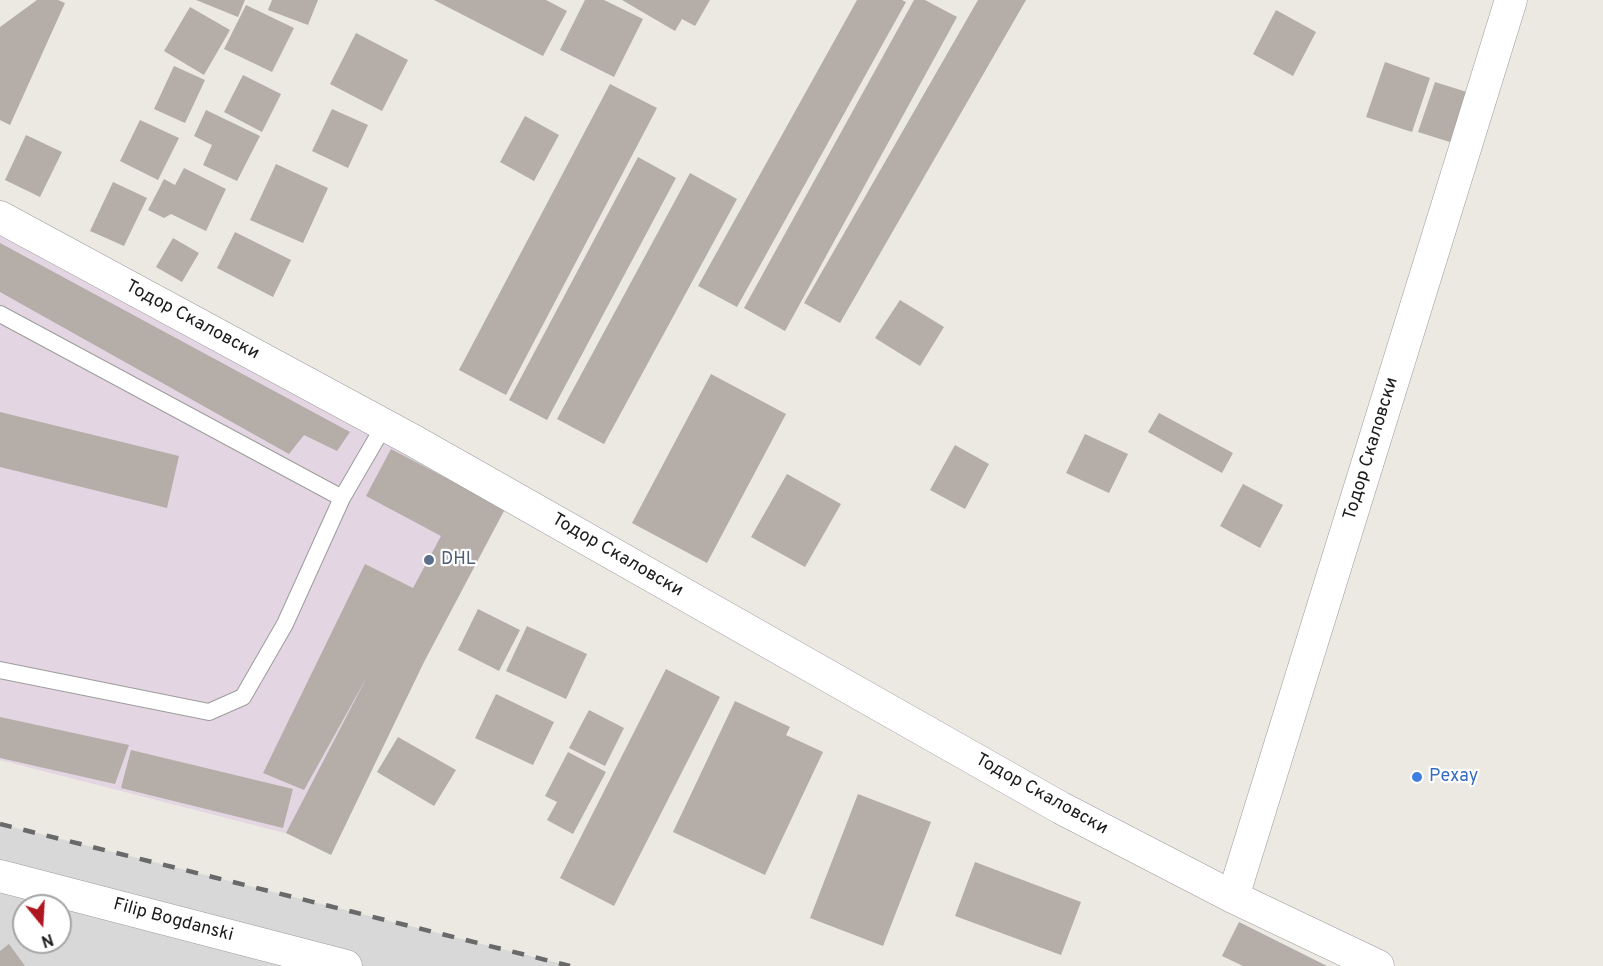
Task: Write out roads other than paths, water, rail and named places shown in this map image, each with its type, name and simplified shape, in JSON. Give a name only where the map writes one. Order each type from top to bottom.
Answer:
[{"type":"street","name":"Тодор Скаловски","points":[[1233,897],[1511,0]]},
{"type":"street","name":"Тодор Скаловски","points":[[0,218],[385,424],[1061,808],[1233,897],[1378,966]]},
{"type":"street","name":"Filip Bogdanski","points":[[0,876],[346,966]]},
{"type":"lane","points":[[0,314],[342,498]]},
{"type":"lane","points":[[0,670],[209,712],[243,697],[285,624],[342,498],[385,424]]},
{"type":"railway","points":[[0,824],[570,966]]},
{"type":"place","name":"DHL","points":[[429,560]]},
{"type":"place","name":"Рехау","points":[[1417,777]]}]
